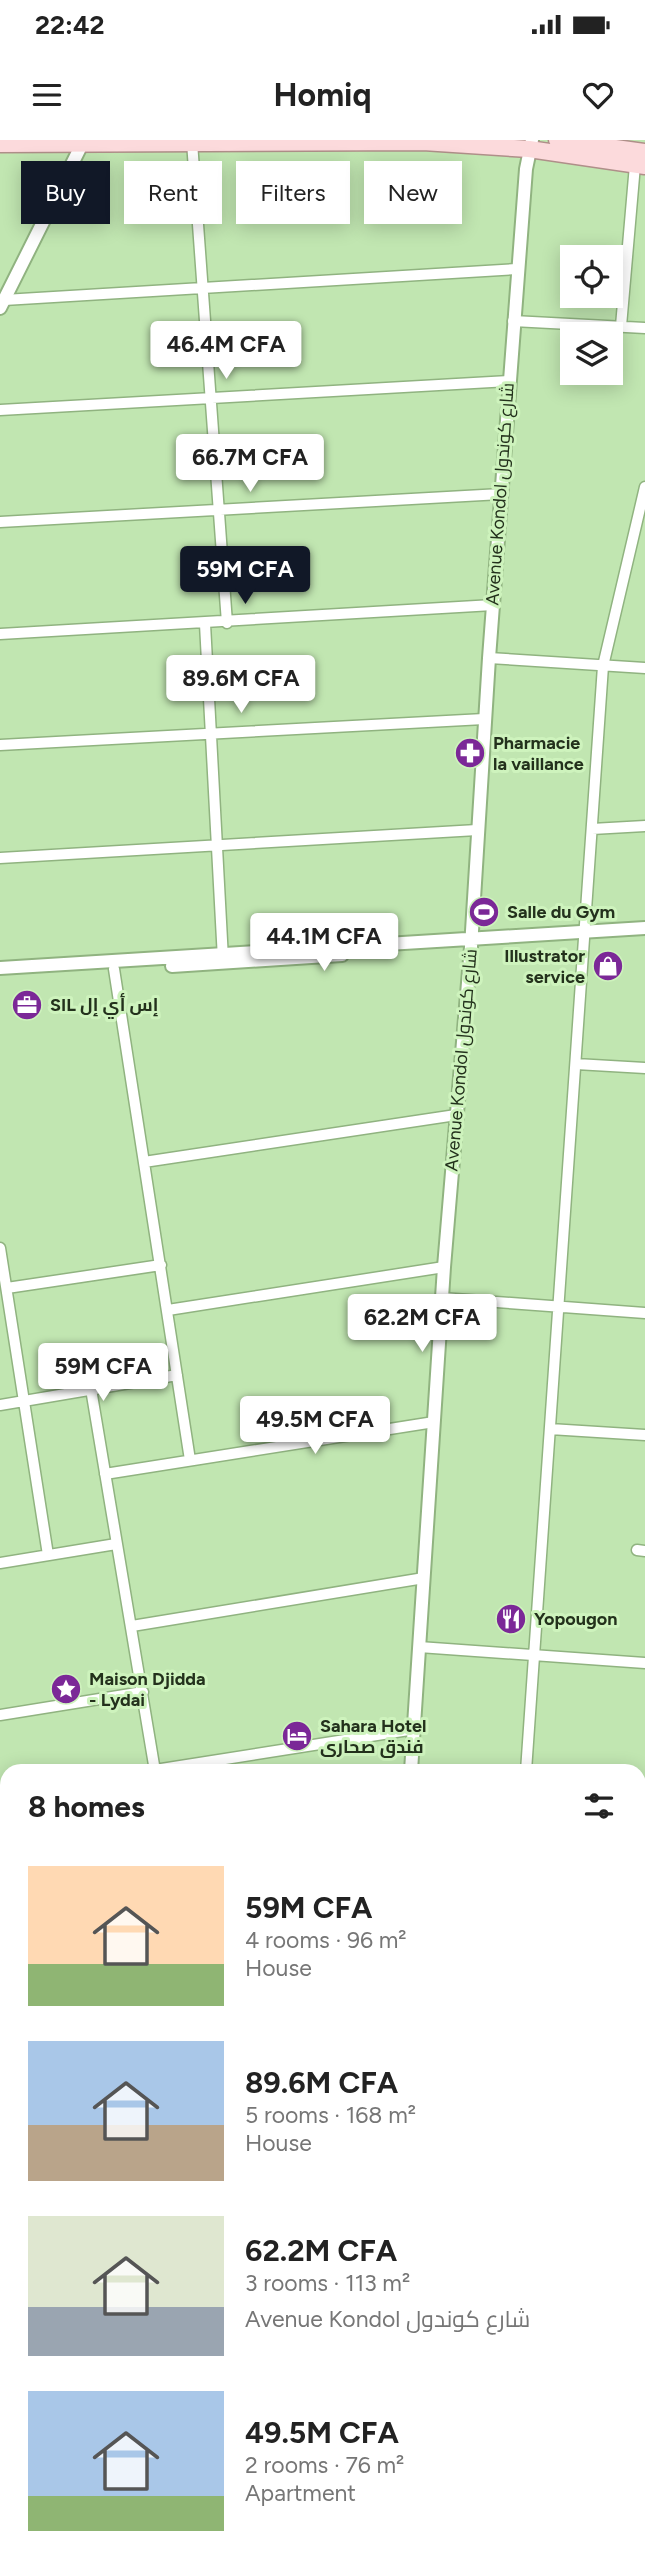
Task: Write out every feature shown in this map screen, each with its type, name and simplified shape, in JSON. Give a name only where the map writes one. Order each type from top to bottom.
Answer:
[{"type":"main road","points":[[557,140],[642,161]]},
{"type":"main road","points":[[0,144],[84,141],[345,141],[530,144],[642,161]]},
{"type":"street","points":[[2,304],[84,141]]},
{"type":"street","points":[[192,142],[227,623]]},
{"type":"street","name":"Avenue Kondol شارع كوندول","points":[[412,1764],[444,1266],[471,943],[492,605],[517,269],[530,144]]},
{"type":"street","points":[[622,322],[642,161]]},
{"type":"street","points":[[2,304],[203,287],[517,269]]},
{"type":"street","points":[[513,321],[560,323]]},
{"type":"street","points":[[623,326],[645,328]]},
{"type":"street","points":[[0,410],[509,381]]},
{"type":"street","points":[[526,1764],[603,666],[645,487]]},
{"type":"street","points":[[0,522],[501,494]]},
{"type":"street","points":[[0,634],[227,623],[492,605]]},
{"type":"street","points":[[205,624],[223,958]]},
{"type":"street","points":[[489,658],[645,668]]},
{"type":"street","points":[[0,745],[484,719]]},
{"type":"street","points":[[592,830],[645,826]]},
{"type":"street","points":[[0,859],[477,830]]},
{"type":"street","points":[[584,936],[645,928]]},
{"type":"street","points":[[0,968],[223,958],[584,936],[645,936]]},
{"type":"street","points":[[0,976],[114,969],[223,958]]},
{"type":"street","points":[[114,969],[190,1460]]},
{"type":"street","points":[[576,1063],[645,1068]]},
{"type":"street","points":[[144,1162],[456,1115]]},
{"type":"street","points":[[0,1248],[48,1555]]},
{"type":"street","points":[[7,1288],[161,1265]]},
{"type":"street","points":[[168,1310],[444,1266]]},
{"type":"street","points":[[442,1298],[645,1313]]},
{"type":"street","points":[[0,1405],[177,1375]]},
{"type":"street","points":[[91,1390],[154,1764]]},
{"type":"street","points":[[105,1474],[434,1422]]},
{"type":"street","points":[[550,1429],[645,1435]]},
{"type":"street","points":[[0,1563],[116,1544]]},
{"type":"street","points":[[132,1626],[424,1578]]},
{"type":"street","points":[[419,1647],[645,1663]]},
{"type":"street","points":[[0,1715],[143,1692]]},
{"type":"street","points":[[198,1764],[415,1729]]},
{"type":"place","name":"Pharmacie la vaillance","points":[[470,753]]},
{"type":"place","name":"Salle du Gym","points":[[484,912]]},
{"type":"place","name":"Illustrator service","points":[[608,966]]},
{"type":"place","name":"SIL إس أي إل","points":[[27,1005]]},
{"type":"place","name":"Yopougon","points":[[511,1619]]},
{"type":"place","name":"Maison Djidda - Lydai","points":[[66,1689]]},
{"type":"place","name":"Sahara Hotel فندق صحارى","points":[[297,1736]]}]
